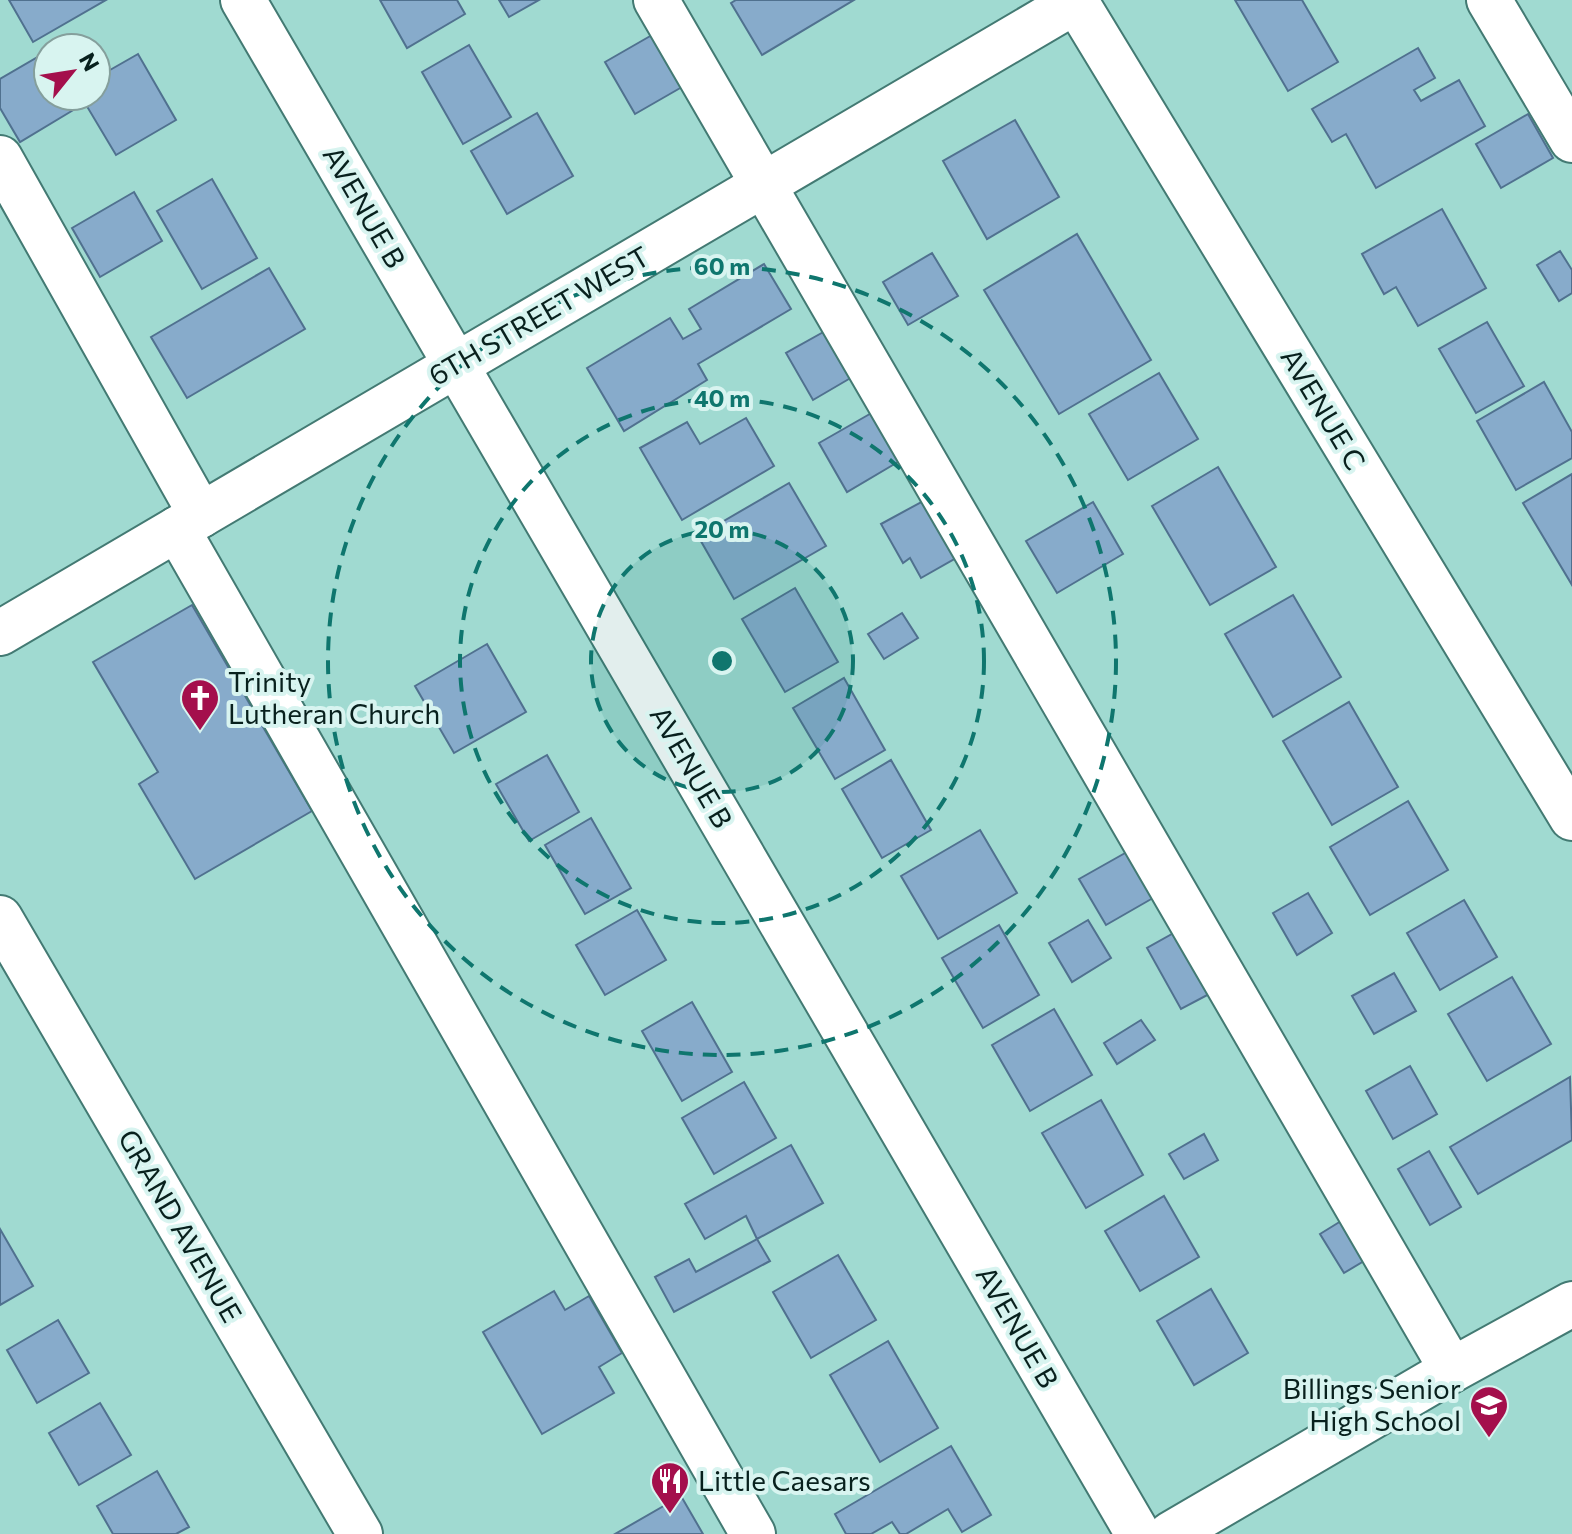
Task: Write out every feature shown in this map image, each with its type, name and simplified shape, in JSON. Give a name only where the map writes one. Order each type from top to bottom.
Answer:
[{"type":"street","name":"AVENUE B","points":[[243,0],[1138,1534]]},
{"type":"street","points":[[656,0],[1452,1370]]},
{"type":"street","points":[[1489,0],[1572,140]]},
{"type":"street","name":"6TH STREET WEST","points":[[0,633],[1076,1]]},
{"type":"street","name":"AVENUE C","points":[[1076,1],[1572,818]]},
{"type":"street","points":[[0,158],[189,522],[753,1534]]},
{"type":"street","name":"GRAND AVENUE","points":[[0,918],[360,1534]]},
{"type":"street","points":[[1171,1534],[1452,1370],[1572,1304]]},
{"type":"building","points":[[9,0],[106,0],[50,32],[32,32],[32,40]]},
{"type":"building","points":[[380,0],[457,0],[465,14],[407,48]]},
{"type":"building","points":[[499,0],[539,0],[509,17]]},
{"type":"building","points":[[736,0],[854,0],[762,55],[731,3]]},
{"type":"building","points":[[1235,0],[1302,0],[1338,62],[1288,91]]},
{"type":"building","points":[[652,35],[682,87],[635,114],[605,62]]},
{"type":"building","points":[[469,45],[511,117],[463,144],[422,72]]},
{"type":"building","points":[[1418,48],[1435,78],[1414,90],[1421,101],[1459,80],[1485,126],[1376,188],[1346,134],[1332,142],[1312,109]]},
{"type":"building","points":[[138,54],[176,120],[116,155],[90,112],[112,112],[112,69]]},
{"type":"building","points":[[32,60],[32,112],[70,112],[20,142],[0,108],[0,79]]},
{"type":"building","points":[[537,113],[573,176],[507,214],[471,151]]},
{"type":"building","points":[[1528,114],[1553,158],[1501,188],[1476,144]]},
{"type":"building","points":[[1015,120],[1059,197],[987,239],[943,161]]},
{"type":"building","points":[[212,179],[257,258],[202,289],[157,211]]},
{"type":"building","points":[[134,192],[162,241],[100,277],[72,228]]},
{"type":"building","points":[[1442,209],[1486,288],[1418,326],[1396,287],[1384,294],[1362,254]]},
{"type":"building","points":[[1077,234],[1151,360],[1059,414],[984,290]]},
{"type":"building","points":[[1560,251],[1572,270],[1572,293],[1559,301],[1537,265]]},
{"type":"building","points":[[932,253],[958,296],[908,325],[883,282]]},
{"type":"building","points":[[764,264],[791,309],[698,364],[707,380],[624,431],[587,368],[670,318],[683,339],[701,329],[689,309]]},
{"type":"building","points":[[269,268],[305,329],[187,398],[151,337]]},
{"type":"building","points":[[1487,322],[1524,386],[1476,413],[1439,349]]},
{"type":"building","points":[[827,330],[854,376],[813,400],[786,353]]},
{"type":"building","points":[[1159,373],[1198,439],[1128,480],[1089,414]]},
{"type":"building","points":[[1544,382],[1572,432],[1572,458],[1516,490],[1477,421]]},
{"type":"building","points":[[875,411],[903,459],[847,492],[819,443]]},
{"type":"building","points":[[746,418],[774,466],[682,520],[640,448],[687,422],[700,444]]},
{"type":"building","points":[[1218,467],[1276,567],[1210,605],[1152,506]]},
{"type":"building","points":[[1572,474],[1572,585],[1523,503]]},
{"type":"building","points":[[789,483],[826,546],[734,599],[698,536]]},
{"type":"building","points":[[925,500],[956,558],[921,578],[910,558],[903,563],[881,524]]},
{"type":"building","points":[[1093,502],[1123,554],[1057,593],[1026,541]]},
{"type":"building","points":[[795,588],[838,662],[785,692],[742,619]]},
{"type":"building","points":[[1293,595],[1341,677],[1273,717],[1225,634]]},
{"type":"building","points":[[192,605],[312,811],[195,879],[139,784],[158,772],[93,662]]},
{"type":"building","points":[[902,613],[918,638],[884,659],[868,634]]},
{"type":"building","points":[[487,644],[526,712],[454,753],[415,686]]},
{"type":"building","points":[[844,678],[885,750],[835,779],[793,708]]},
{"type":"building","points":[[1349,702],[1398,787],[1332,825],[1283,741]]},
{"type":"building","points":[[547,755],[579,812],[529,841],[496,784]]},
{"type":"building","points":[[891,760],[931,830],[882,858],[842,789]]},
{"type":"building","points":[[1408,801],[1448,870],[1370,915],[1330,847]]},
{"type":"building","points":[[591,818],[631,888],[585,914],[545,845]]},
{"type":"building","points":[[980,830],[1017,893],[938,939],[901,876]]},
{"type":"building","points":[[1134,848],[1160,894],[1106,925],[1079,879]]},
{"type":"building","points":[[1308,893],[1332,933],[1297,955],[1273,913]]},
{"type":"building","points":[[1464,900],[1497,957],[1440,990],[1407,933]]},
{"type":"building","points":[[637,910],[666,960],[605,995],[576,945]]},
{"type":"building","points":[[1088,920],[1111,958],[1072,982],[1049,943]]},
{"type":"building","points":[[999,925],[1039,995],[983,1028],[942,958]]},
{"type":"building","points":[[1179,930],[1213,992],[1181,1009],[1147,948]]},
{"type":"building","points":[[1394,973],[1416,1011],[1374,1034],[1352,996]]},
{"type":"building","points":[[1512,977],[1551,1044],[1487,1081],[1448,1014]]},
{"type":"building","points":[[692,1002],[732,1072],[682,1101],[642,1031]]},
{"type":"building","points":[[1054,1009],[1092,1075],[1030,1111],[992,1045]]},
{"type":"building","points":[[1141,1020],[1155,1040],[1117,1064],[1104,1043]]},
{"type":"building","points":[[1410,1066],[1437,1114],[1393,1139],[1366,1091]]},
{"type":"building","points":[[1570,1077],[1572,1140],[1478,1194],[1450,1147]]},
{"type":"building","points":[[744,1082],[776,1138],[714,1174],[682,1118]]},
{"type":"building","points":[[1101,1100],[1143,1175],[1086,1208],[1042,1133]]},
{"type":"building","points":[[1204,1134],[1218,1160],[1184,1179],[1169,1154]]},
{"type":"building","points":[[791,1145],[823,1203],[757,1239],[746,1216],[705,1239],[685,1204]]},
{"type":"building","points":[[1429,1151],[1461,1207],[1430,1225],[1398,1169]]},
{"type":"building","points":[[1164,1196],[1199,1257],[1140,1291],[1105,1231]]},
{"type":"building","points":[[1354,1213],[1379,1252],[1344,1273],[1320,1234]]},
{"type":"building","points":[[0,1229],[33,1286],[0,1305]]},
{"type":"building","points":[[757,1239],[770,1261],[674,1312],[655,1277],[689,1259],[696,1272]]},
{"type":"building","points":[[838,1255],[876,1320],[811,1358],[773,1292]]},
{"type":"building","points":[[1211,1289],[1248,1353],[1194,1385],[1157,1321]]},
{"type":"building","points":[[554,1291],[565,1310],[589,1296],[622,1353],[599,1367],[614,1393],[542,1434],[483,1332]]},
{"type":"building","points":[[58,1320],[89,1373],[37,1403],[7,1350]]},
{"type":"building","points":[[888,1341],[938,1428],[880,1462],[830,1375]]},
{"type":"building","points":[[100,1403],[131,1455],[79,1485],[49,1433]]},
{"type":"building","points":[[951,1446],[991,1515],[962,1532],[948,1509],[906,1534],[900,1534],[892,1522],[871,1534],[846,1534],[835,1514]]},
{"type":"building","points":[[157,1471],[189,1527],[176,1534],[113,1534],[97,1506]]},
{"type":"building","name":"Little Caesars","points":[[681,1496],[703,1534],[615,1534]]},
{"type":"place","name":"Trinity Lutheran Church","points":[[200,732]]},
{"type":"place","name":"Billings Senior High School","points":[[1489,1439]]},
{"type":"place","name":"Little Caesars","points":[[670,1515]]}]
